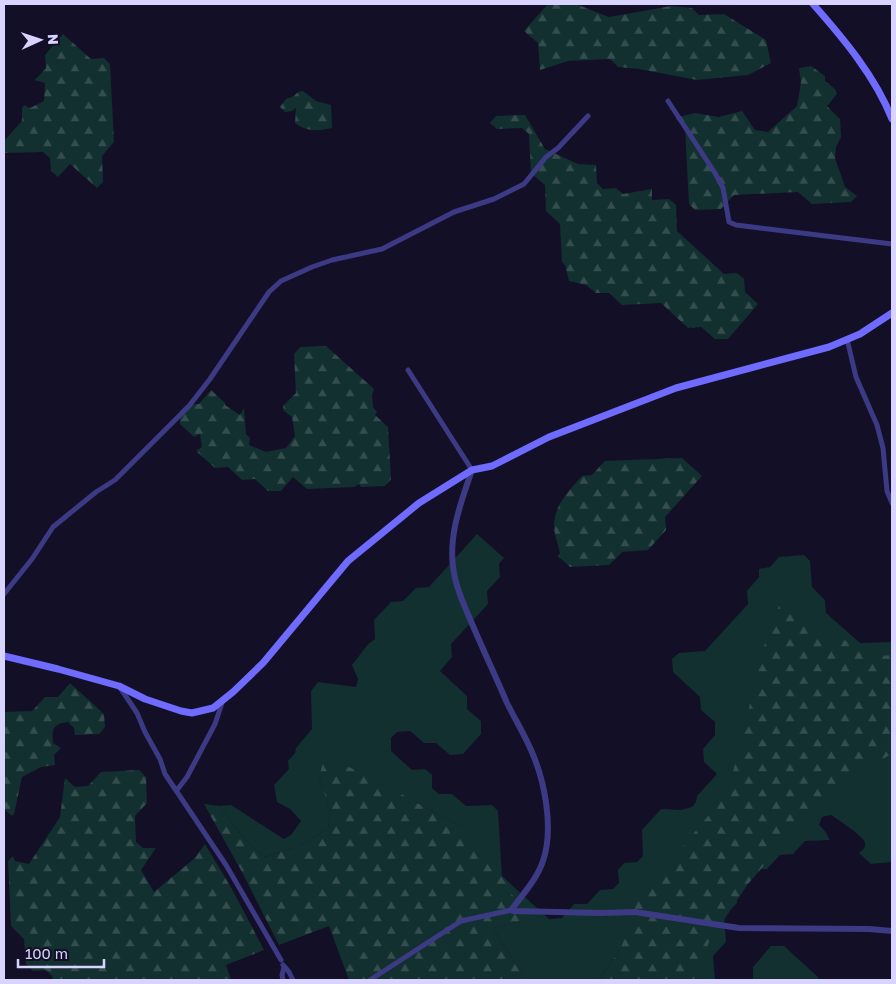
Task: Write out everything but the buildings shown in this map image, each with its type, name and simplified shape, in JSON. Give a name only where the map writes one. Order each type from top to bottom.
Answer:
[{"type":"main road","points":[[813,4],[868,74],[884,100],[892,119]]},
{"type":"main road","points":[[4,656],[58,668],[119,686],[145,699],[192,713],[212,708],[263,663],[348,561],[419,503],[472,470],[492,466],[565,430],[676,388],[809,353],[847,339],[866,331],[892,313]]},
{"type":"street","points":[[668,100],[723,188],[729,222],[736,225],[892,244]]},
{"type":"street","points":[[4,594],[32,559],[53,527],[96,492],[115,480],[189,406],[210,380],[269,292],[281,281],[332,260],[382,249],[454,212],[494,199],[524,184],[546,157],[558,148],[588,116]]},
{"type":"street","points":[[847,339],[856,378],[877,426],[883,448],[887,491],[892,503]]},
{"type":"street","points":[[408,370],[472,470],[454,532],[452,545],[454,573],[460,597],[505,698],[532,751],[542,783],[548,827],[547,846],[542,864],[512,910]]},
{"type":"street","points":[[119,686],[137,713],[145,732],[160,758],[165,774],[226,865],[293,980]]},
{"type":"street","points":[[177,790],[187,778],[215,724],[223,700]]},
{"type":"street","points":[[370,980],[461,921],[512,910],[600,913],[634,912],[739,928],[868,929],[892,931]]},
{"type":"street","points":[[283,964],[283,980]]},
{"type":"green space","points":[[548,4],[576,4],[609,17],[671,6],[692,8],[699,15],[724,14],[766,40],[771,63],[748,75],[697,80],[618,67],[610,59],[568,61],[540,70],[538,43],[524,31]]},
{"type":"green space","points":[[63,34],[91,59],[104,58],[110,64],[114,142],[102,156],[103,182],[97,188],[70,164],[58,177],[51,171],[50,158],[43,152],[4,153],[4,141],[22,121],[22,108],[24,105],[30,108],[44,101],[45,83],[35,80],[46,68],[45,55]]},
{"type":"green space","points":[[811,66],[825,76],[825,81],[835,89],[837,94],[827,106],[840,119],[841,137],[836,147],[835,158],[845,187],[857,196],[851,202],[812,204],[798,192],[734,195],[721,209],[695,210],[689,204],[685,127],[675,118],[695,113],[719,117],[742,111],[755,130],[768,132],[797,106],[801,82],[799,68]]},
{"type":"green space","points":[[303,91],[316,101],[331,105],[332,128],[317,130],[299,126],[295,123],[296,108],[285,112],[280,107],[286,99]]},
{"type":"green space","points":[[525,115],[545,149],[578,164],[596,165],[597,183],[603,189],[616,188],[623,194],[652,189],[652,200],[669,199],[676,205],[677,231],[724,274],[737,273],[744,279],[745,292],[758,304],[728,339],[715,339],[701,327],[688,328],[661,303],[622,305],[609,293],[596,293],[586,285],[569,281],[565,265],[562,262],[560,224],[546,211],[545,185],[531,173],[529,134],[522,128],[497,129],[490,123],[496,116]]},
{"type":"green space","points":[[326,346],[374,389],[372,395],[373,407],[377,412],[375,415],[388,427],[391,479],[385,486],[361,487],[359,484],[354,487],[307,489],[293,477],[281,491],[268,491],[255,479],[242,480],[228,467],[215,468],[196,451],[202,447],[200,434],[194,437],[180,424],[180,411],[186,405],[199,404],[211,390],[225,405],[240,415],[244,408],[246,434],[250,438],[249,445],[266,452],[286,448],[295,436],[292,417],[284,411],[283,406],[296,393],[294,354],[300,347]]},
{"type":"green space","points":[[682,458],[702,476],[665,517],[666,530],[648,550],[622,552],[609,565],[570,567],[558,556],[560,553],[554,526],[557,511],[563,499],[582,476],[592,475],[605,461]]},
{"type":"green space","points":[[477,534],[504,558],[499,564],[500,577],[487,591],[488,604],[451,644],[452,657],[440,671],[467,696],[467,709],[481,721],[481,734],[463,754],[450,755],[436,743],[424,743],[410,731],[397,732],[391,738],[391,751],[412,770],[425,769],[432,775],[432,788],[439,794],[452,794],[466,806],[492,805],[498,811],[502,876],[549,919],[562,918],[574,904],[587,904],[600,890],[613,889],[619,883],[618,870],[624,863],[637,862],[643,856],[642,830],[661,809],[681,810],[692,807],[696,802],[697,796],[717,774],[704,762],[703,749],[715,735],[715,722],[701,710],[700,697],[673,672],[672,659],[679,653],[705,651],[748,604],[747,591],[759,577],[759,569],[770,567],[779,557],[804,555],[810,561],[812,587],[825,600],[826,613],[860,643],[892,642],[892,862],[871,864],[859,853],[864,849],[865,845],[864,840],[860,836],[831,815],[822,817],[819,825],[830,840],[805,841],[793,854],[780,855],[767,869],[754,869],[736,890],[737,903],[724,916],[726,942],[713,956],[715,980],[672,980],[621,948],[599,980],[526,980],[493,928],[525,921],[461,826],[415,802],[319,777],[330,810],[328,829],[299,846],[265,857],[247,842],[219,806],[217,806],[231,805],[284,839],[291,835],[301,821],[290,809],[277,802],[274,785],[289,769],[288,761],[312,729],[311,691],[318,682],[356,687],[358,679],[352,665],[368,644],[375,639],[374,620],[391,602],[403,601],[416,588],[429,587]]},
{"type":"green space","points":[[782,598],[807,627],[828,637],[858,643],[880,656],[892,655],[892,754],[871,765],[785,841],[748,884],[709,942],[694,980],[599,980],[621,948],[639,895],[728,792],[766,639]]},
{"type":"green space","points":[[70,683],[104,714],[105,727],[99,734],[75,735],[74,728],[68,722],[56,726],[53,730],[53,743],[61,748],[54,755],[55,765],[41,767],[22,777],[12,816],[4,809],[4,712],[32,711],[45,697],[58,697]]},
{"type":"green space","points":[[324,758],[367,774],[461,826],[505,881],[526,921],[493,928],[526,980],[349,980],[329,926],[279,945],[242,872],[204,804],[219,806],[247,842],[265,857],[299,846],[328,829],[330,810],[319,777]]},
{"type":"green space","points":[[139,770],[146,777],[147,803],[135,816],[136,842],[143,848],[156,848],[141,870],[154,892],[195,858],[205,844],[232,889],[264,950],[226,965],[231,980],[53,980],[46,970],[33,971],[26,964],[24,939],[11,926],[8,861],[13,856],[15,861],[29,864],[60,817],[65,778],[75,787],[88,786],[101,772]]},
{"type":"green space","points":[[771,946],[784,946],[818,977],[818,980],[753,980],[753,967]]}]
